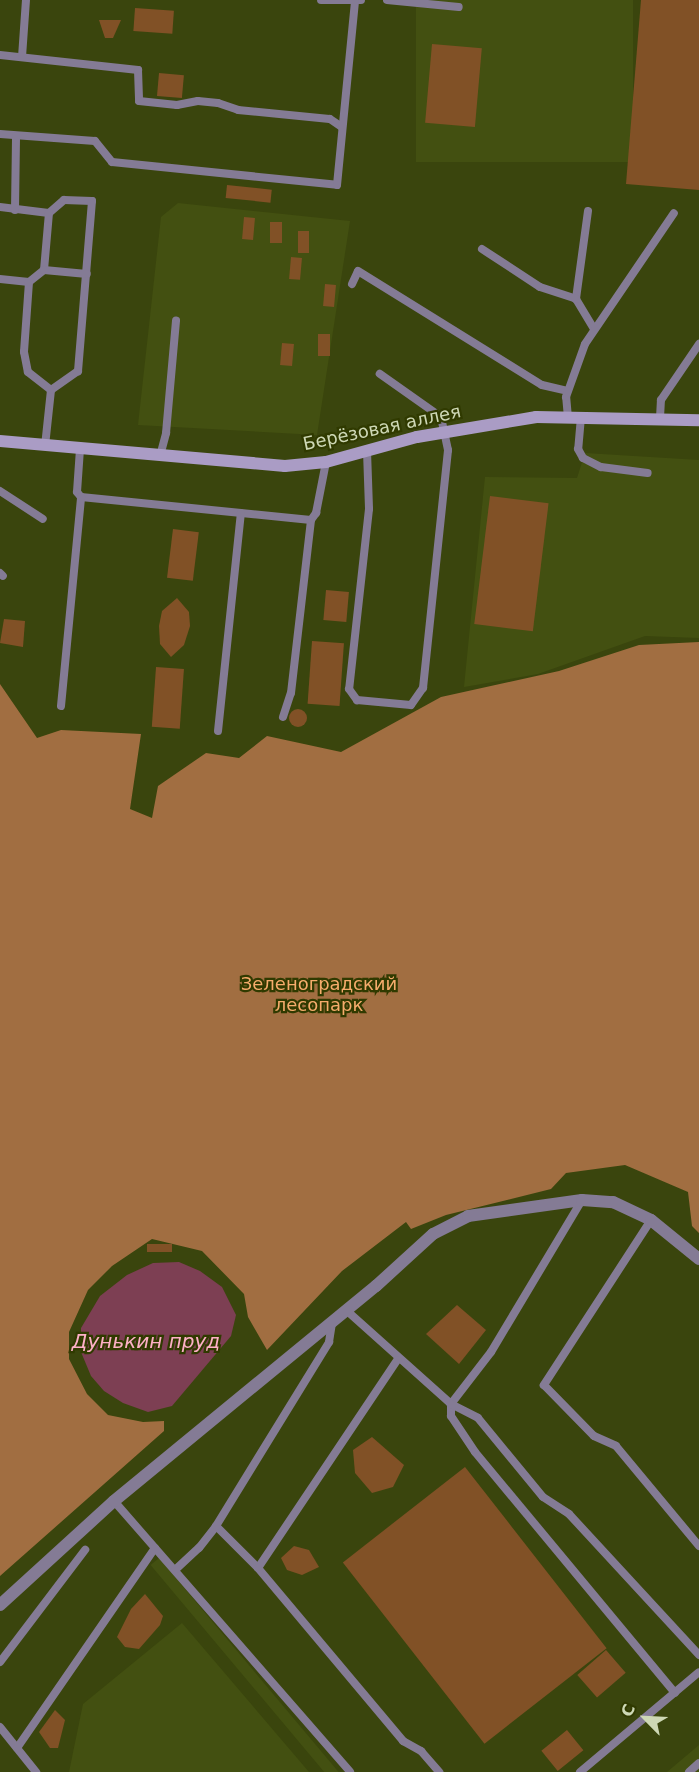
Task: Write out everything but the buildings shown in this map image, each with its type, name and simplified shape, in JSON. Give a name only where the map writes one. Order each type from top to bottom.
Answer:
[{"type":"street","name":"Берёзовая аллея","points":[[0,441],[276,465],[326,462],[446,432],[536,417],[699,420]]},
{"type":"street","points":[[0,1605],[114,1501],[332,1322],[433,1234],[468,1216],[582,1200],[613,1202],[651,1220],[699,1259]]},
{"type":"lane","points":[[22,57],[26,0]]},
{"type":"lane","points":[[0,134],[95,141],[112,162],[337,185],[358,1],[321,0]]},
{"type":"lane","points":[[387,0],[459,7]]},
{"type":"lane","points":[[0,55],[138,70],[139,101],[177,105],[198,101],[218,103],[238,110],[330,119],[342,127]]},
{"type":"lane","points":[[15,210],[16,136]]},
{"type":"lane","points":[[44,270],[49,213],[64,200],[92,201],[78,371],[51,390],[45,446]]},
{"type":"lane","points":[[0,207],[49,213]]},
{"type":"lane","points":[[588,211],[576,299],[594,329]]},
{"type":"lane","points":[[648,473],[601,467],[583,458],[578,449],[575,418],[567,391],[573,368],[594,329],[674,213]]},
{"type":"lane","points":[[482,249],[540,287],[576,299]]},
{"type":"lane","points":[[0,279],[29,282],[44,270],[87,274]]},
{"type":"lane","points":[[351,284],[358,271],[542,385],[567,391]]},
{"type":"lane","points":[[29,282],[24,352],[28,372],[51,390]]},
{"type":"lane","points":[[160,456],[166,433],[176,320]]},
{"type":"lane","points":[[660,418],[661,400],[699,344]]},
{"type":"lane","points":[[367,451],[369,509],[349,689],[357,700],[411,705],[423,688],[448,450],[441,417],[380,374]]},
{"type":"lane","points":[[61,706],[81,497],[77,492],[80,449]]},
{"type":"lane","points":[[283,717],[291,693],[310,520],[316,513],[326,462]]},
{"type":"lane","points":[[0,491],[43,519]]},
{"type":"lane","points":[[81,497],[310,520]]},
{"type":"lane","points":[[218,731],[241,513]]},
{"type":"lane","points":[[582,1200],[491,1353],[451,1404],[451,1416],[475,1452],[675,1693]]},
{"type":"lane","points":[[651,1220],[544,1385],[594,1436],[616,1446],[699,1545]]},
{"type":"lane","points":[[346,1310],[397,1360],[451,1404],[478,1418],[543,1497],[569,1514],[699,1655]]},
{"type":"lane","points":[[175,1570],[199,1548],[216,1526],[329,1342],[332,1322]]},
{"type":"lane","points":[[258,1568],[397,1360]]},
{"type":"lane","points":[[114,1501],[350,1772]]},
{"type":"lane","points":[[216,1526],[258,1568],[403,1741],[421,1751],[439,1772]]},
{"type":"lane","points":[[17,1748],[155,1548]]},
{"type":"lane","points":[[0,1662],[85,1550]]},
{"type":"lane","points":[[580,1772],[699,1672]]},
{"type":"lane","points":[[0,1727],[36,1772]]},
{"type":"lane","points":[[689,1772],[699,1763]]},
{"type":"shaded area","points":[[416,0],[633,0],[633,162],[416,162]]},
{"type":"shaded area","points":[[641,0],[699,0],[699,190],[626,184]]},
{"type":"shaded area","points":[[135,8],[174,11],[172,34],[133,31]]},
{"type":"shaded area","points":[[99,20],[121,20],[113,38],[105,38]]},
{"type":"shaded area","points":[[432,44],[482,48],[475,127],[425,123]]},
{"type":"shaded area","points":[[159,73],[184,75],[182,98],[157,96]]},
{"type":"shaded area","points":[[227,185],[272,190],[270,203],[226,198]]},
{"type":"shaded area","points":[[178,203],[350,221],[317,435],[138,425],[161,217]]},
{"type":"shaded area","points":[[244,217],[255,218],[253,240],[242,239]]},
{"type":"shaded area","points":[[270,222],[282,222],[282,243],[270,243]]},
{"type":"shaded area","points":[[298,231],[309,231],[309,253],[298,253]]},
{"type":"shaded area","points":[[291,257],[302,258],[300,280],[289,279]]},
{"type":"shaded area","points":[[325,284],[336,285],[334,307],[323,306]]},
{"type":"shaded area","points":[[318,334],[330,334],[330,356],[318,356]]},
{"type":"shaded area","points":[[282,343],[294,344],[292,366],[280,365]]},
{"type":"shaded area","points":[[585,453],[699,460],[699,638],[645,636],[538,674],[464,687],[485,477],[577,478]]},
{"type":"shaded area","points":[[490,496],[549,503],[533,631],[474,624]]},
{"type":"shaded area","points":[[173,529],[199,532],[193,581],[167,578]]},
{"type":"shaded area","points":[[326,590],[349,592],[346,622],[323,620]]},
{"type":"shaded area","points":[[177,598],[189,612],[190,626],[184,645],[171,657],[160,644],[159,626],[162,611]]},
{"type":"shaded area","points":[[4,619],[25,621],[23,647],[0,643]]},
{"type":"shaded area","points":[[312,641],[344,643],[340,706],[308,704]]},
{"type":"shaded area","points":[[156,667],[184,669],[180,729],[152,727]]},
{"type":"shaded area","points":[[294,709],[302,709],[307,714],[305,725],[294,727],[289,722],[289,714]]},
{"type":"shaded area","points":[[147,1244],[172,1244],[172,1252],[147,1252]]},
{"type":"shaded area","points":[[457,1305],[486,1330],[459,1364],[426,1334]]},
{"type":"shaded area","points":[[372,1437],[404,1465],[393,1487],[372,1493],[355,1473],[353,1450]]},
{"type":"shaded area","points":[[465,1467],[607,1648],[484,1744],[343,1562]]},
{"type":"shaded area","points":[[294,1546],[309,1550],[319,1567],[302,1575],[287,1570],[281,1558]]},
{"type":"shaded area","points":[[159,1558],[339,1772],[324,1772],[151,1565]]},
{"type":"shaded area","points":[[145,1594],[163,1616],[160,1625],[139,1649],[125,1647],[117,1637],[131,1609]]},
{"type":"shaded area","points":[[182,1623],[309,1772],[69,1772],[83,1704]]},
{"type":"shaded area","points":[[606,1650],[626,1673],[597,1698],[577,1675]]},
{"type":"shaded area","points":[[55,1710],[65,1720],[58,1748],[50,1748],[39,1732]]},
{"type":"shaded area","points":[[567,1730],[583,1750],[558,1771],[541,1751]]},
{"type":"shaded area","points":[[699,1745],[699,1772],[667,1772]]},
{"type":"green space","name":"Зеленоградский лесопарк","points":[[699,642],[699,1233],[692,1226],[688,1192],[625,1165],[566,1173],[551,1189],[446,1215],[411,1229],[406,1222],[342,1271],[267,1350],[248,1317],[244,1294],[202,1251],[152,1239],[112,1266],[88,1290],[69,1332],[69,1359],[87,1394],[108,1415],[143,1422],[164,1421],[164,1431],[0,1576],[0,684],[37,738],[61,730],[141,734],[130,809],[152,818],[158,786],[206,753],[239,758],[267,736],[341,752],[441,697],[559,671],[639,645]]},
{"type":"water","name":"Дунькин пруд","points":[[179,1262],[200,1271],[222,1287],[236,1315],[231,1336],[172,1406],[148,1412],[123,1403],[104,1391],[91,1376],[81,1352],[81,1328],[100,1296],[127,1275],[153,1263]]}]
